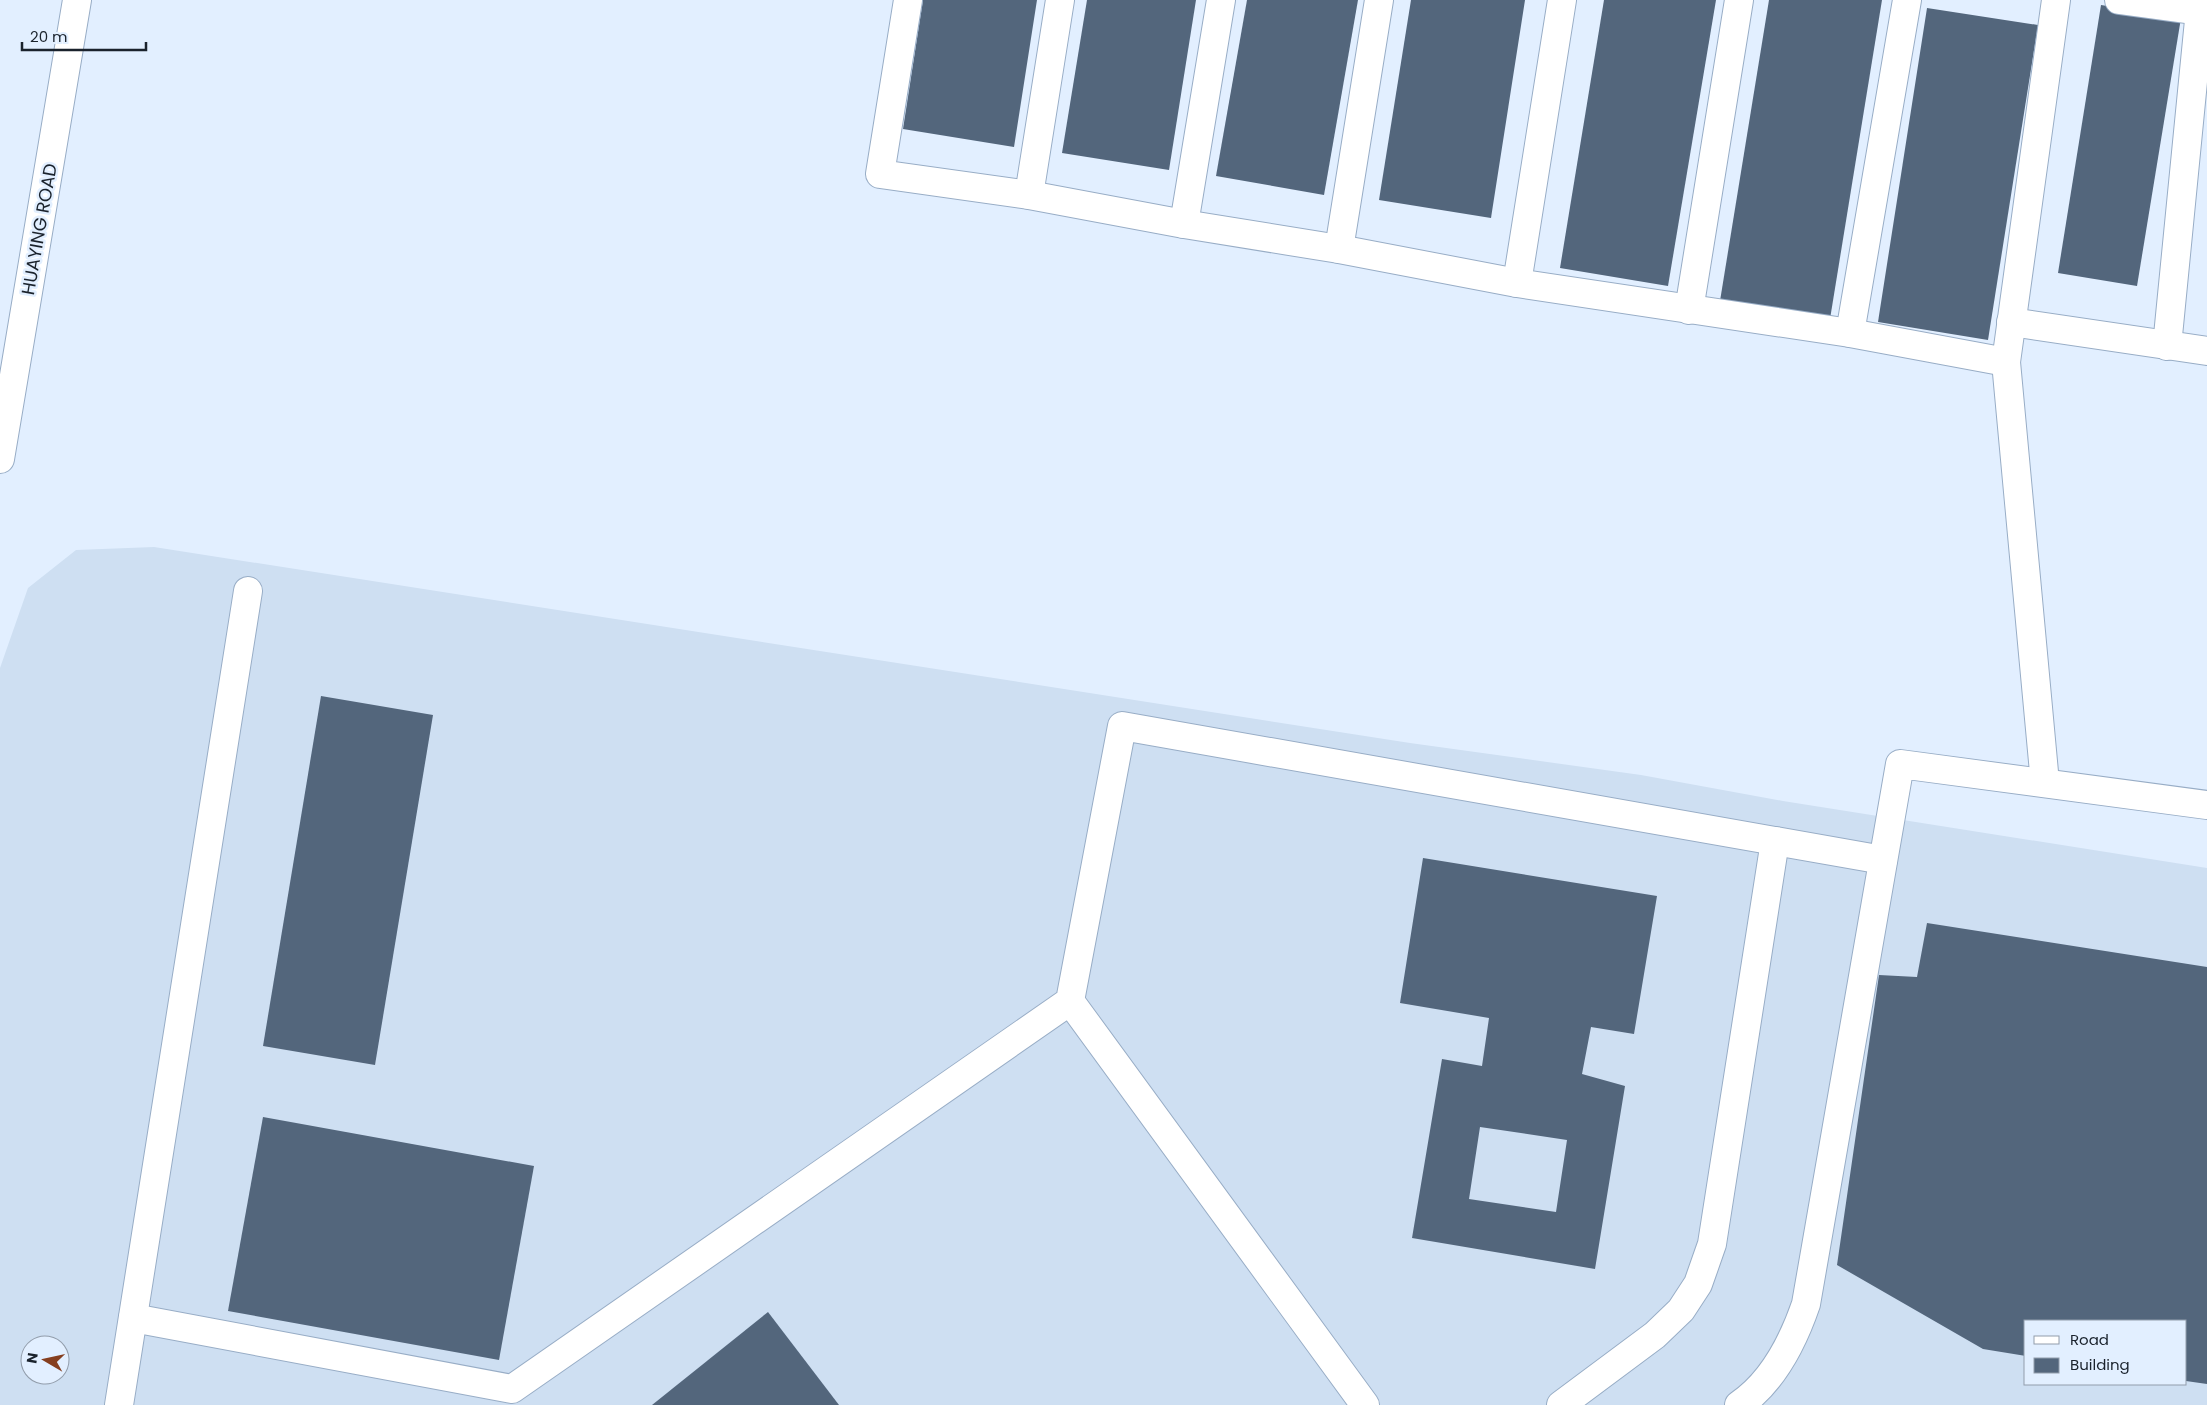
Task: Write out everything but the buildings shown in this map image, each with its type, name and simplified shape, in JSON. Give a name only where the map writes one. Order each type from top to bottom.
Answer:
[{"type":"street","name":"HUAYING ROAD","points":[[0,458],[77,0]]},
{"type":"street","points":[[908,0],[880,174],[1029,195],[1184,224],[1339,248],[1517,283],[1850,333],[2006,362]]},
{"type":"street","points":[[1029,195],[1060,0]]},
{"type":"street","points":[[1184,224],[1221,0]]},
{"type":"street","points":[[1339,248],[1379,0]]},
{"type":"street","points":[[1517,283],[1562,0]]},
{"type":"street","points":[[1689,310],[1739,0]]},
{"type":"street","points":[[1850,333],[1907,0]]},
{"type":"street","points":[[2045,783],[2006,362],[2056,0]]},
{"type":"street","points":[[2119,0],[2201,5],[2167,346]]},
{"type":"street","points":[[2012,322],[2207,351]]},
{"type":"street","points":[[119,1405],[248,591]]},
{"type":"street","points":[[133,1318],[518,1397],[1070,1001],[1122,726],[1883,860]]},
{"type":"street","points":[[1738,1405],[1775,1370],[1795,1335],[1806,1304],[1900,764],[2207,805]]},
{"type":"street","points":[[1561,1405],[1655,1335],[1681,1310],[1698,1284],[1712,1244],[1775,841]]},
{"type":"street","points":[[1070,1001],[1364,1405]]},
{"type":"shaded area","points":[[154,547],[1410,743],[1641,775],[1783,801],[2207,868],[2207,1405],[0,1405],[0,668],[28,588],[76,550]]}]
